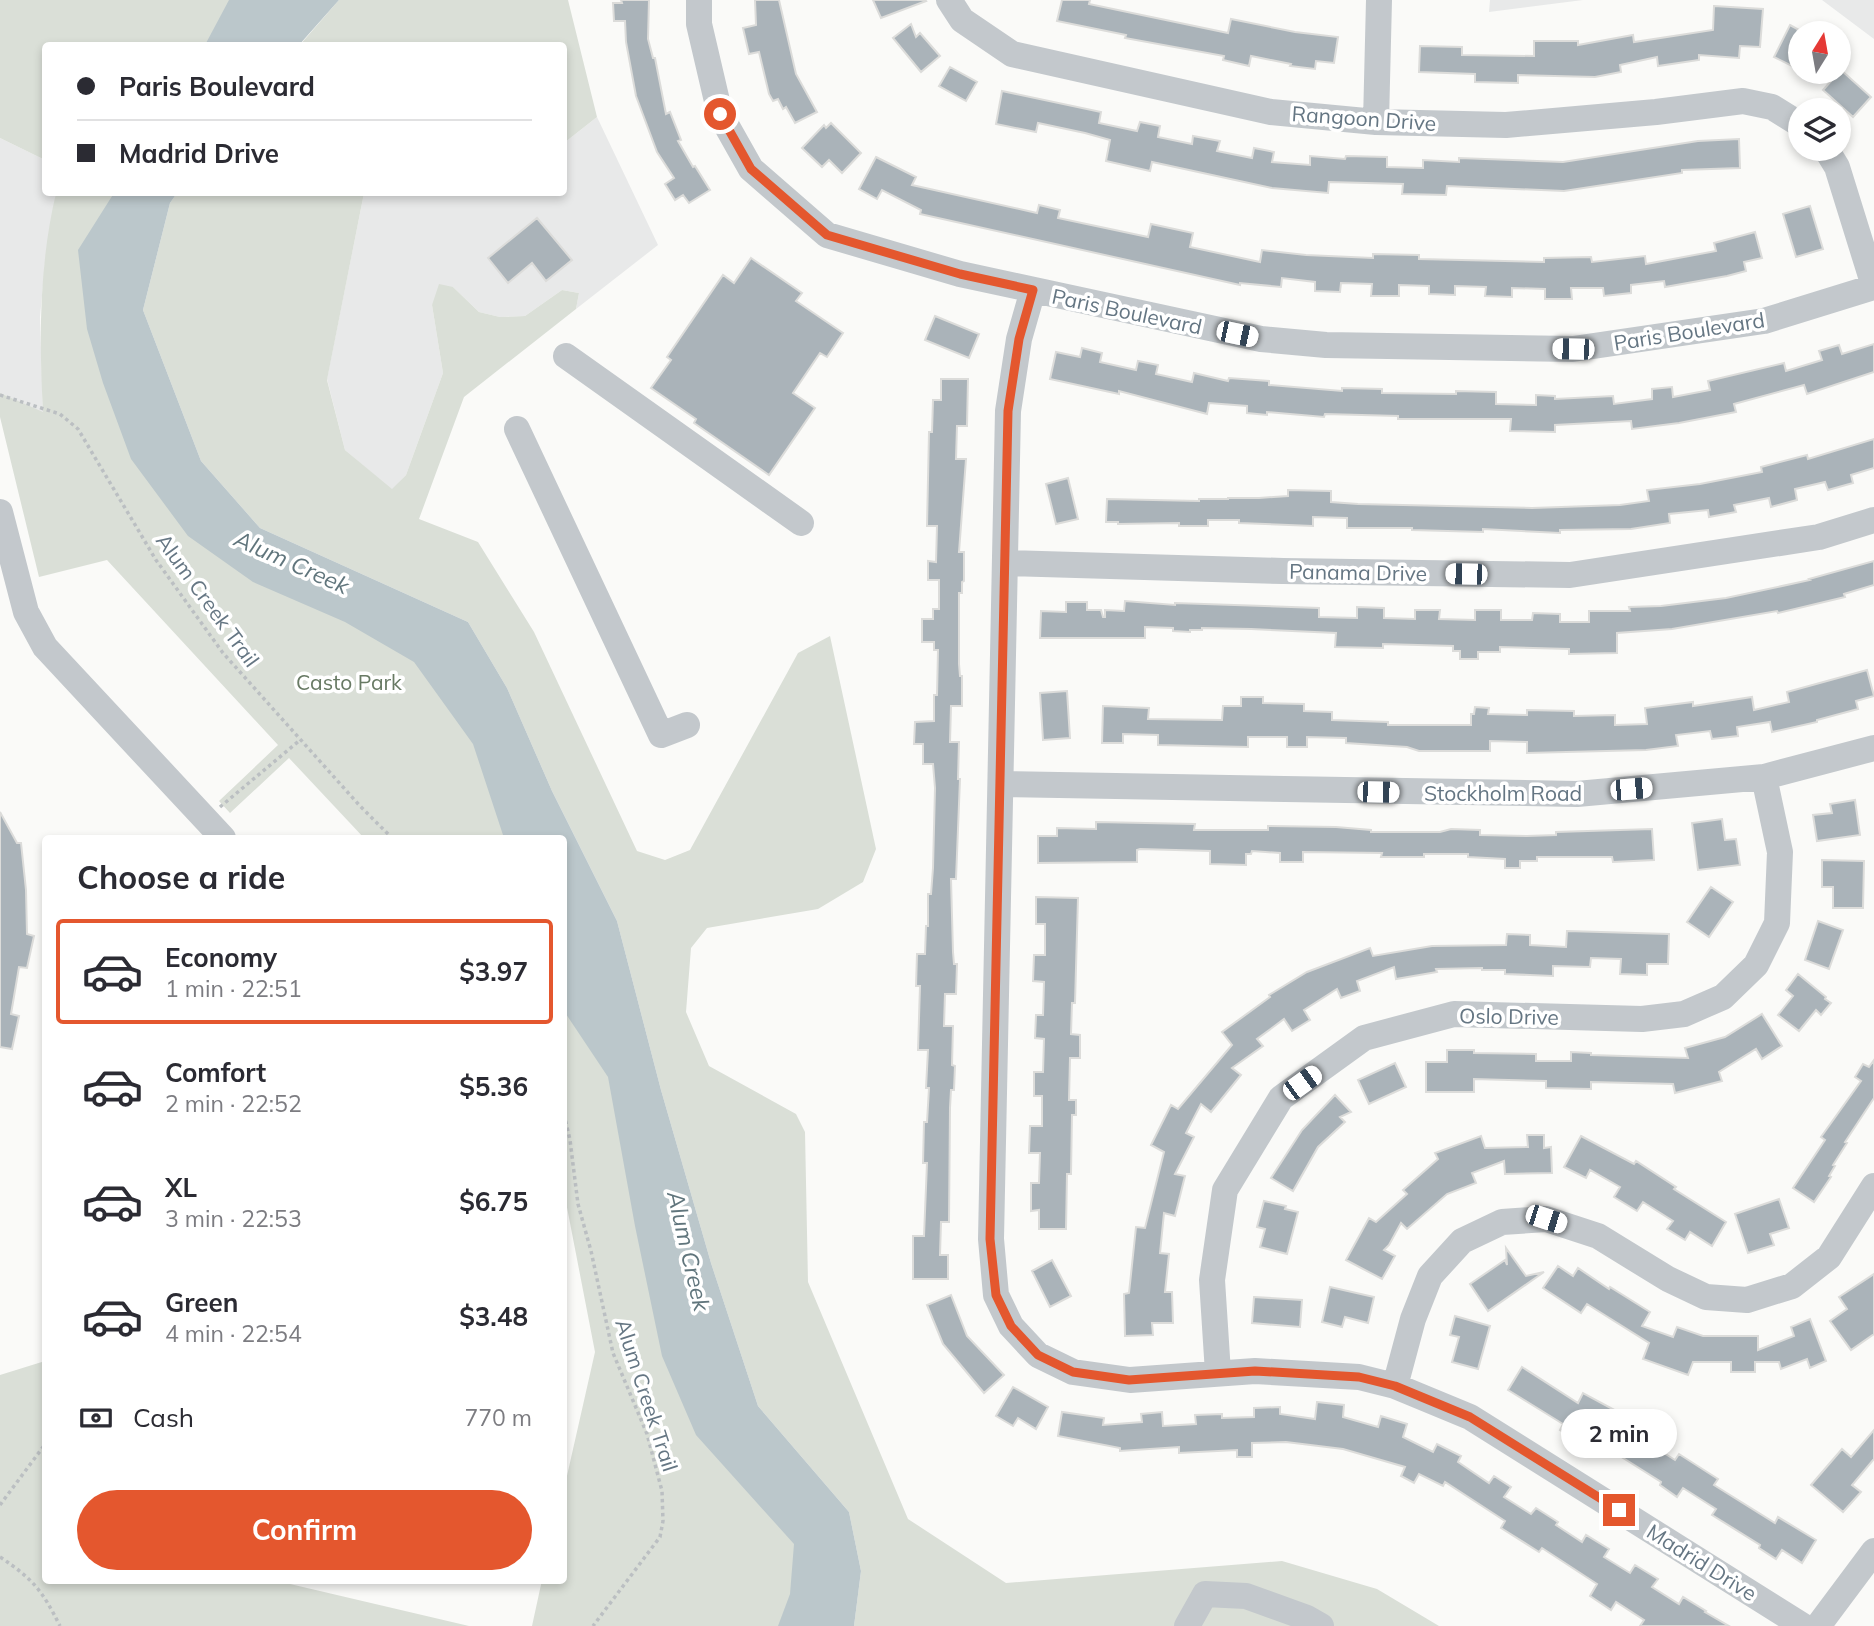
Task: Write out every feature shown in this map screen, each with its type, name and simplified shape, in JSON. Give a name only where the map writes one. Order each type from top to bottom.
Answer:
[{"type":"street","name":"Paris Boulevard","points":[[699,0],[699,24],[720,114],[751,169],[827,235],[960,274],[1261,339],[1326,345],[1573,349],[1764,321],[1874,287]]},
{"type":"street","name":"Rangoon Drive","points":[[949,0],[962,20],[1012,54],[1271,112],[1376,122],[1506,125],[1656,112],[1743,101],[1772,107],[1788,117]]},
{"type":"street","points":[[1376,122],[1379,0]]},
{"type":"street","points":[[1834,161],[1874,287]]},
{"type":"street","name":"Madrid Drive","points":[[1033,290],[1019,339],[1008,411],[990,1239],[996,1295],[1011,1326],[1038,1355],[1073,1372],[1129,1380],[1255,1371],[1359,1377],[1395,1386],[1470,1417],[1804,1626]]},
{"type":"street","points":[[566,356],[801,523]]},
{"type":"street","points":[[517,429],[661,734],[687,725]]},
{"type":"street","points":[[0,512],[26,612],[45,647],[217,833]]},
{"type":"street","name":"Panama Drive","points":[[1005,564],[1570,575],[1819,537],[1874,520]]},
{"type":"street","name":"Stockholm Road","points":[[1001,784],[1577,794],[1764,777],[1874,748]]},
{"type":"street","name":"Oslo Drive","points":[[1218,1373],[1212,1280],[1225,1190],[1281,1098],[1364,1038],[1454,1014],[1642,1019],[1684,1014],[1723,997],[1756,965],[1777,923],[1780,852],[1764,777]]},
{"type":"street","points":[[1395,1386],[1413,1319],[1430,1276],[1462,1241],[1502,1222],[1546,1219],[1598,1236],[1668,1279],[1706,1297],[1747,1300],[1793,1286],[1829,1257],[1874,1186]]},
{"type":"street","points":[[1818,1626],[1874,1551]]},
{"type":"street","points":[[1187,1626],[1205,1594],[1246,1596],[1307,1618],[1321,1626]]},
{"type":"path","name":"Alum Creek Trail","points":[[0,395],[60,414],[78,429],[156,560],[223,653],[389,835]]},
{"type":"path","points":[[217,833],[300,740]]},
{"type":"path","name":"Alum Creek Trail","points":[[567,1127],[578,1204],[613,1353],[647,1434],[662,1491],[663,1521],[660,1537],[593,1626]]},
{"type":"path","points":[[0,1505],[42,1448]]},
{"type":"path","points":[[0,1557],[27,1575],[44,1594],[60,1626]]},
{"type":"shaded area","points":[[1490,0],[1583,0],[1489,12]]},
{"type":"shaded area","points":[[1822,0],[1874,0],[1874,39]]},
{"type":"shaded area","points":[[597,117],[658,245],[576,309],[579,293],[562,290],[525,316],[500,317],[479,312],[453,287],[432,305],[443,373],[406,475],[392,490],[345,450],[327,379],[363,196],[567,196],[567,141]]},
{"type":"shaded area","points":[[0,138],[42,159],[42,196],[56,196],[40,317],[43,413],[0,393]]},
{"type":"green space","points":[[0,0],[260,0],[244,42],[42,42],[42,159],[0,138]]},
{"type":"green space","points":[[339,0],[568,0],[597,117],[567,141],[567,42],[302,42]]},
{"type":"green space","name":"Casto Park","points":[[55,196],[119,196],[127,391],[275,554],[418,604],[525,835],[361,835],[289,758],[230,813],[219,801],[278,745],[107,560],[39,577],[0,417],[0,393],[43,412],[42,302],[50,220]]},
{"type":"green space","points":[[175,196],[363,196],[327,380],[345,450],[392,489],[406,475],[443,373],[432,305],[439,284],[453,287],[479,312],[500,317],[525,316],[562,290],[579,293],[576,309],[464,397],[419,519],[478,542],[534,632],[637,851],[665,860],[690,850],[798,653],[830,636],[876,849],[863,882],[818,909],[707,928],[691,948],[686,1012],[709,1066],[796,1114],[805,1132],[808,1282],[908,1519],[1006,1583],[1282,1561],[1377,1589],[1439,1626],[854,1626],[861,1571],[849,1512],[758,1406],[711,1263],[661,1090],[617,921],[552,791],[507,688],[468,622],[260,528],[201,461],[143,310],[170,203]]},
{"type":"green space","points":[[567,926],[615,1032],[665,1284],[832,1592],[809,1626],[532,1626],[541,1584],[567,1584],[567,1476],[595,1352],[567,1207]]},
{"type":"green space","points":[[42,1362],[42,1584],[290,1584],[469,1626],[0,1626],[0,1375]]},
{"type":"water","points":[[229,0],[339,0],[302,42],[207,42]]},
{"type":"water","name":"Alum Creek","points":[[112,196],[175,196],[170,203],[143,310],[201,461],[260,528],[468,622],[507,688],[552,791],[617,921],[661,1090],[711,1263],[758,1406],[849,1512],[861,1571],[854,1626],[778,1626],[790,1594],[794,1544],[696,1435],[662,1356],[608,1077],[567,1016],[567,835],[503,835],[473,744],[414,662],[345,622],[253,582],[188,536],[131,459],[103,383],[87,329],[78,250]]},
{"type":"building","points":[[621,0],[649,0],[648,39],[655,58],[666,114],[670,112],[681,140],[678,141],[710,190],[689,203],[683,195],[675,200],[665,184],[674,178],[657,152],[636,96],[625,21],[614,21],[613,3],[622,3]]},
{"type":"building","points":[[755,0],[779,0],[796,74],[817,112],[795,123],[786,107],[783,109],[778,99],[773,101],[769,94],[759,52],[749,54],[743,28],[756,25]]},
{"type":"building","points":[[873,0],[925,0],[926,1],[881,18]]},
{"type":"building","points":[[1062,0],[1090,0],[1089,4],[1228,33],[1231,19],[1295,32],[1338,37],[1334,63],[1316,61],[1315,69],[1251,56],[1249,66],[1223,60],[1224,56],[1125,38],[1126,35],[1057,21]]},
{"type":"building","points":[[1714,6],[1763,9],[1760,47],[1740,46],[1739,58],[1699,55],[1699,60],[1658,66],[1657,57],[1620,65],[1621,72],[1595,77],[1518,75],[1518,83],[1475,82],[1475,74],[1419,72],[1420,46],[1462,47],[1462,55],[1534,56],[1534,41],[1578,41],[1578,45],[1633,35],[1634,42],[1713,30]]},
{"type":"building","points":[[911,24],[916,37],[920,33],[940,56],[921,72],[893,38]]},
{"type":"building","points":[[1788,29],[1788,64],[1774,57]]},
{"type":"building","points":[[950,67],[977,82],[966,101],[939,86]]},
{"type":"building","points":[[1852,80],[1871,97],[1853,117],[1851,98],[1832,98],[1823,90],[1828,84],[1852,84]]},
{"type":"building","points":[[1002,91],[1101,112],[1099,123],[1137,131],[1140,122],[1160,126],[1158,137],[1192,144],[1193,136],[1220,141],[1217,151],[1252,158],[1254,148],[1274,152],[1272,162],[1310,165],[1310,156],[1345,159],[1346,156],[1387,157],[1387,167],[1423,168],[1423,160],[1459,162],[1459,158],[1563,162],[1698,141],[1739,139],[1740,168],[1682,170],[1682,173],[1564,191],[1447,186],[1446,195],[1402,194],[1403,184],[1329,182],[1328,193],[1272,188],[1152,162],[1150,171],[1106,161],[1110,140],[1085,133],[1038,123],[1036,132],[996,124]]},
{"type":"building","points":[[831,123],[861,153],[842,173],[829,160],[822,167],[802,148],[824,125],[826,128]]},
{"type":"building","points":[[876,157],[916,177],[912,185],[1037,213],[1039,205],[1060,210],[1058,218],[1148,237],[1151,224],[1193,233],[1190,247],[1260,262],[1262,250],[1373,258],[1373,254],[1419,255],[1419,259],[1544,262],[1544,258],[1591,257],[1592,262],[1645,256],[1646,264],[1716,251],[1714,243],[1755,232],[1762,258],[1744,262],[1746,271],[1665,287],[1664,281],[1631,285],[1631,293],[1604,296],[1603,288],[1571,288],[1572,299],[1545,299],[1545,289],[1512,288],[1512,297],[1485,296],[1486,287],[1455,286],[1455,295],[1429,294],[1429,286],[1399,285],[1399,296],[1371,296],[1372,284],[1341,283],[1340,292],[1315,291],[1315,282],[1282,278],[1281,287],[1240,285],[920,214],[921,210],[882,190],[877,199],[859,189]]},
{"type":"building","points":[[1810,206],[1823,249],[1796,257],[1783,214]]},
{"type":"building","points":[[537,218],[572,260],[546,281],[532,263],[508,283],[488,258]]},
{"type":"building","points":[[751,258],[802,293],[796,301],[843,333],[827,357],[820,353],[793,393],[815,408],[769,475],[694,423],[696,419],[651,388],[671,360],[667,357],[723,275],[734,283]]},
{"type":"building","points":[[935,316],[979,334],[969,358],[925,340]]},
{"type":"building","points":[[1874,344],[1874,372],[1807,394],[1804,385],[1734,404],[1736,412],[1632,429],[1631,421],[1555,425],[1555,432],[1510,431],[1511,419],[1398,419],[1398,416],[1325,414],[1324,417],[1267,412],[1267,415],[1247,413],[1247,406],[1209,403],[1207,414],[1119,391],[1119,394],[1050,379],[1056,352],[1080,357],[1082,348],[1102,353],[1100,362],[1136,370],[1138,361],[1158,365],[1156,374],[1192,382],[1194,373],[1228,381],[1229,378],[1269,381],[1269,385],[1342,391],[1342,388],[1382,389],[1382,393],[1496,392],[1496,404],[1536,405],[1536,395],[1555,396],[1555,399],[1613,396],[1614,404],[1652,399],[1652,389],[1672,387],[1673,397],[1710,390],[1708,381],[1784,363],[1786,371],[1822,360],[1819,351],[1839,345],[1842,354]]},
{"type":"building","points":[[941,379],[968,379],[967,426],[957,426],[956,459],[966,459],[959,552],[964,552],[964,581],[962,593],[959,593],[962,706],[951,706],[950,742],[959,742],[960,779],[956,879],[951,879],[953,952],[954,964],[957,964],[956,994],[945,994],[944,1026],[953,1026],[952,1065],[955,1066],[950,1108],[949,1222],[941,1222],[940,1255],[948,1255],[948,1279],[913,1279],[913,1236],[924,1236],[927,1163],[923,1163],[924,1122],[927,1122],[929,1088],[926,1088],[928,1050],[918,1050],[920,986],[916,986],[917,954],[925,954],[928,894],[931,894],[933,868],[935,788],[933,764],[923,764],[923,744],[914,744],[915,722],[934,721],[934,695],[937,695],[938,650],[934,650],[934,642],[922,642],[922,619],[933,619],[933,609],[939,609],[939,580],[928,580],[928,561],[936,562],[937,526],[927,526],[929,432],[932,432],[933,400],[941,400]]},
{"type":"building","points":[[1874,439],[1874,468],[1851,475],[1853,483],[1828,490],[1825,482],[1795,489],[1797,500],[1771,507],[1769,498],[1734,505],[1736,512],[1709,517],[1708,510],[1669,514],[1670,523],[1631,529],[1560,530],[1560,533],[1483,529],[1483,532],[1347,528],[1347,518],[1313,517],[1313,526],[1239,523],[1239,520],[1208,520],[1208,526],[1106,522],[1107,499],[1199,501],[1288,496],[1288,490],[1331,491],[1331,502],[1358,504],[1532,508],[1620,505],[1649,501],[1647,490],[1700,484],[1762,472],[1761,467],[1807,455],[1808,459]]},
{"type":"building","points":[[1068,478],[1078,519],[1056,524],[1046,484]]},
{"type":"building","points":[[1874,561],[1874,585],[1844,594],[1845,597],[1778,613],[1777,611],[1672,629],[1617,633],[1617,653],[1569,654],[1569,649],[1500,647],[1500,652],[1478,652],[1478,659],[1460,659],[1460,651],[1453,651],[1453,646],[1383,644],[1383,648],[1335,647],[1336,633],[1251,629],[1202,628],[1190,632],[1145,627],[1145,638],[1040,638],[1041,611],[1066,612],[1066,602],[1087,602],[1087,610],[1101,610],[1103,617],[1105,610],[1124,611],[1125,601],[1175,605],[1319,608],[1319,617],[1357,618],[1357,607],[1384,608],[1384,618],[1415,619],[1415,610],[1440,610],[1439,619],[1475,620],[1475,610],[1501,610],[1501,620],[1532,620],[1533,613],[1560,614],[1560,622],[1589,622],[1589,611],[1630,611],[1629,607],[1726,598],[1810,580]]},
{"type":"building","points":[[1867,670],[1874,696],[1856,701],[1858,709],[1772,732],[1770,722],[1737,727],[1738,736],[1712,739],[1710,731],[1676,735],[1678,746],[1646,750],[1527,753],[1527,742],[1490,741],[1490,751],[1419,751],[1407,747],[1346,743],[1346,738],[1307,737],[1307,747],[1287,747],[1287,737],[1248,737],[1248,747],[1158,745],[1158,735],[1123,734],[1123,743],[1102,743],[1103,706],[1149,708],[1148,719],[1222,720],[1223,706],[1241,706],[1241,697],[1263,697],[1263,703],[1304,704],[1304,711],[1332,712],[1332,720],[1388,722],[1388,725],[1471,725],[1471,714],[1474,714],[1475,707],[1489,708],[1488,714],[1527,715],[1527,710],[1574,711],[1574,716],[1615,715],[1615,725],[1647,724],[1645,708],[1693,702],[1693,706],[1752,697],[1754,710],[1789,702],[1787,692]]},
{"type":"building","points":[[1067,691],[1070,738],[1043,740],[1040,693]]},
{"type":"building","points":[[1855,800],[1860,835],[1817,841],[1813,815],[1832,813],[1830,804]]},
{"type":"building","points":[[0,812],[17,843],[21,843],[27,934],[34,936],[27,968],[19,967],[11,1014],[19,1016],[12,1049],[0,1047]]},
{"type":"building","points":[[1722,819],[1725,840],[1736,839],[1740,865],[1698,870],[1692,823]]},
{"type":"building","points":[[1096,822],[1195,824],[1194,830],[1268,830],[1268,826],[1336,827],[1371,832],[1440,832],[1451,829],[1480,830],[1480,835],[1527,836],[1556,835],[1556,832],[1652,829],[1654,860],[1613,862],[1612,857],[1537,857],[1537,861],[1520,861],[1520,868],[1505,868],[1505,859],[1468,857],[1468,854],[1381,857],[1382,853],[1303,852],[1303,862],[1280,862],[1280,853],[1252,851],[1251,854],[1246,854],[1246,865],[1210,864],[1210,851],[1140,849],[1137,850],[1137,862],[1038,863],[1038,836],[1057,836],[1057,828],[1096,829]]},
{"type":"building","points":[[1822,860],[1864,861],[1863,908],[1833,908],[1833,887],[1822,887]]},
{"type":"building","points":[[1711,887],[1733,902],[1709,937],[1687,922]]},
{"type":"building","points":[[1036,897],[1078,898],[1075,1003],[1072,1003],[1071,1034],[1080,1035],[1080,1058],[1070,1058],[1069,1100],[1076,1100],[1076,1115],[1072,1115],[1071,1174],[1067,1174],[1066,1229],[1039,1229],[1039,1210],[1031,1211],[1031,1183],[1039,1183],[1040,1153],[1029,1153],[1030,1126],[1042,1126],[1042,1096],[1034,1096],[1034,1072],[1043,1072],[1044,1039],[1035,1038],[1036,1015],[1043,1015],[1044,982],[1033,981],[1034,955],[1045,955],[1045,924],[1036,924]]},
{"type":"building","points":[[1818,921],[1843,930],[1829,969],[1805,960]]},
{"type":"building","points":[[1567,931],[1669,934],[1668,964],[1647,964],[1647,975],[1620,974],[1621,959],[1591,958],[1590,967],[1553,966],[1553,976],[1505,974],[1505,970],[1482,968],[1436,969],[1437,972],[1396,979],[1394,967],[1357,981],[1360,991],[1341,998],[1337,989],[1304,1010],[1310,1020],[1292,1031],[1284,1019],[1257,1039],[1263,1046],[1232,1068],[1241,1075],[1211,1112],[1201,1104],[1186,1133],[1194,1137],[1175,1174],[1185,1176],[1175,1216],[1164,1213],[1160,1253],[1169,1254],[1165,1292],[1172,1292],[1173,1323],[1152,1323],[1153,1335],[1125,1336],[1124,1294],[1129,1293],[1136,1227],[1145,1228],[1164,1152],[1151,1145],[1171,1105],[1178,1109],[1232,1045],[1222,1032],[1270,997],[1269,995],[1307,972],[1370,948],[1373,956],[1432,946],[1506,945],[1507,934],[1530,935],[1530,945],[1566,947]]},
{"type":"building","points":[[1798,974],[1831,1003],[1821,1015],[1816,1010],[1799,1031],[1778,1015],[1793,996],[1786,990]]},
{"type":"building","points":[[1762,1014],[1782,1046],[1762,1059],[1756,1049],[1719,1072],[1722,1081],[1675,1093],[1673,1084],[1591,1082],[1591,1089],[1546,1088],[1546,1081],[1474,1079],[1474,1092],[1426,1092],[1426,1062],[1447,1062],[1447,1050],[1536,1054],[1536,1061],[1571,1061],[1571,1052],[1688,1058],[1685,1048],[1725,1037]]},
{"type":"building","points":[[1874,1060],[1874,1098],[1845,1142],[1847,1143],[1833,1165],[1835,1166],[1829,1176],[1831,1177],[1814,1202],[1793,1188],[1825,1140],[1821,1137],[1861,1081],[1855,1077],[1863,1064],[1869,1067]]},
{"type":"building","points":[[1395,1063],[1406,1087],[1369,1104],[1358,1080]]},
{"type":"building","points":[[1335,1095],[1351,1112],[1340,1117],[1345,1122],[1318,1147],[1293,1191],[1271,1178],[1302,1130]]},
{"type":"building","points":[[1527,1135],[1544,1135],[1544,1148],[1551,1147],[1552,1173],[1505,1174],[1504,1161],[1472,1173],[1476,1183],[1447,1194],[1407,1229],[1401,1223],[1384,1250],[1395,1256],[1382,1279],[1346,1260],[1369,1218],[1376,1222],[1407,1194],[1403,1190],[1438,1159],[1435,1153],[1481,1136],[1485,1148],[1528,1147]]},
{"type":"building","points":[[1581,1136],[1634,1164],[1636,1161],[1726,1222],[1712,1246],[1690,1232],[1685,1240],[1667,1229],[1673,1221],[1643,1202],[1637,1211],[1614,1197],[1620,1187],[1590,1170],[1586,1178],[1564,1167]]},
{"type":"building","points":[[1779,1199],[1789,1228],[1770,1234],[1774,1245],[1748,1253],[1735,1214]]},
{"type":"building","points":[[1264,1201],[1298,1212],[1287,1254],[1260,1247],[1265,1229],[1257,1227]]},
{"type":"building","points":[[1506,1248],[1526,1276],[1544,1272],[1488,1311],[1470,1284],[1505,1260],[1507,1265]]},
{"type":"building","points":[[1052,1260],[1071,1296],[1050,1307],[1032,1271]]},
{"type":"building","points":[[1558,1266],[1573,1276],[1578,1268],[1609,1289],[1610,1287],[1650,1312],[1642,1326],[1673,1337],[1677,1327],[1703,1336],[1758,1336],[1758,1350],[1794,1336],[1791,1327],[1810,1319],[1826,1361],[1810,1368],[1807,1359],[1781,1369],[1779,1362],[1755,1362],[1755,1372],[1731,1372],[1731,1362],[1693,1362],[1688,1375],[1643,1359],[1649,1343],[1587,1304],[1581,1313],[1543,1288]]},
{"type":"building","points":[[1874,1274],[1874,1334],[1851,1350],[1830,1321],[1847,1309],[1839,1297]]},
{"type":"building","points":[[1330,1287],[1374,1297],[1368,1323],[1345,1317],[1342,1327],[1322,1322]]},
{"type":"building","points":[[951,1295],[967,1336],[1004,1375],[984,1393],[943,1344],[927,1305]]},
{"type":"building","points":[[1254,1297],[1302,1300],[1300,1327],[1252,1323]]},
{"type":"building","points":[[1455,1316],[1490,1326],[1478,1369],[1452,1362],[1459,1337],[1450,1335]]},
{"type":"building","points":[[1522,1367],[1578,1403],[1583,1393],[1620,1413],[1615,1422],[1675,1460],[1679,1454],[1718,1479],[1714,1485],[1775,1523],[1778,1517],[1816,1540],[1802,1563],[1782,1550],[1776,1559],[1759,1548],[1760,1545],[1712,1515],[1716,1509],[1683,1488],[1677,1497],[1660,1485],[1661,1482],[1612,1451],[1618,1442],[1591,1427],[1583,1442],[1560,1430],[1563,1424],[1508,1390]]},
{"type":"building","points":[[1013,1387],[1048,1407],[1036,1429],[1018,1418],[1013,1426],[996,1416]]},
{"type":"building","points":[[1317,1402],[1344,1405],[1343,1417],[1378,1427],[1381,1416],[1407,1424],[1403,1437],[1433,1452],[1437,1444],[1461,1456],[1458,1462],[1489,1483],[1494,1476],[1511,1487],[1504,1497],[1531,1514],[1536,1508],[1582,1542],[1586,1535],[1609,1549],[1604,1557],[1630,1573],[1635,1565],[1658,1579],[1652,1587],[1679,1604],[1683,1597],[1729,1626],[1640,1626],[1644,1620],[1616,1602],[1611,1610],[1590,1596],[1597,1584],[1542,1548],[1539,1552],[1501,1528],[1505,1521],[1445,1482],[1443,1486],[1419,1474],[1414,1483],[1401,1476],[1405,1467],[1343,1449],[1286,1442],[1252,1443],[1252,1457],[1237,1457],[1237,1450],[1179,1453],[1179,1447],[1120,1451],[1120,1448],[1058,1436],[1062,1412],[1104,1418],[1103,1425],[1142,1422],[1141,1414],[1162,1412],[1163,1426],[1196,1424],[1195,1415],[1254,1417],[1254,1408],[1280,1407],[1280,1414],[1315,1419]]},
{"type":"building","points":[[1874,1430],[1874,1459],[1852,1485],[1861,1492],[1843,1512],[1811,1485],[1842,1449],[1851,1457]]},
{"type":"route","points":[[720,114],[751,169],[827,235],[960,274],[1033,290],[1019,339],[1008,411],[990,1239],[996,1295],[1011,1326],[1038,1355],[1073,1372],[1129,1380],[1255,1371],[1359,1377],[1395,1386],[1470,1417],[1619,1510]]}]
